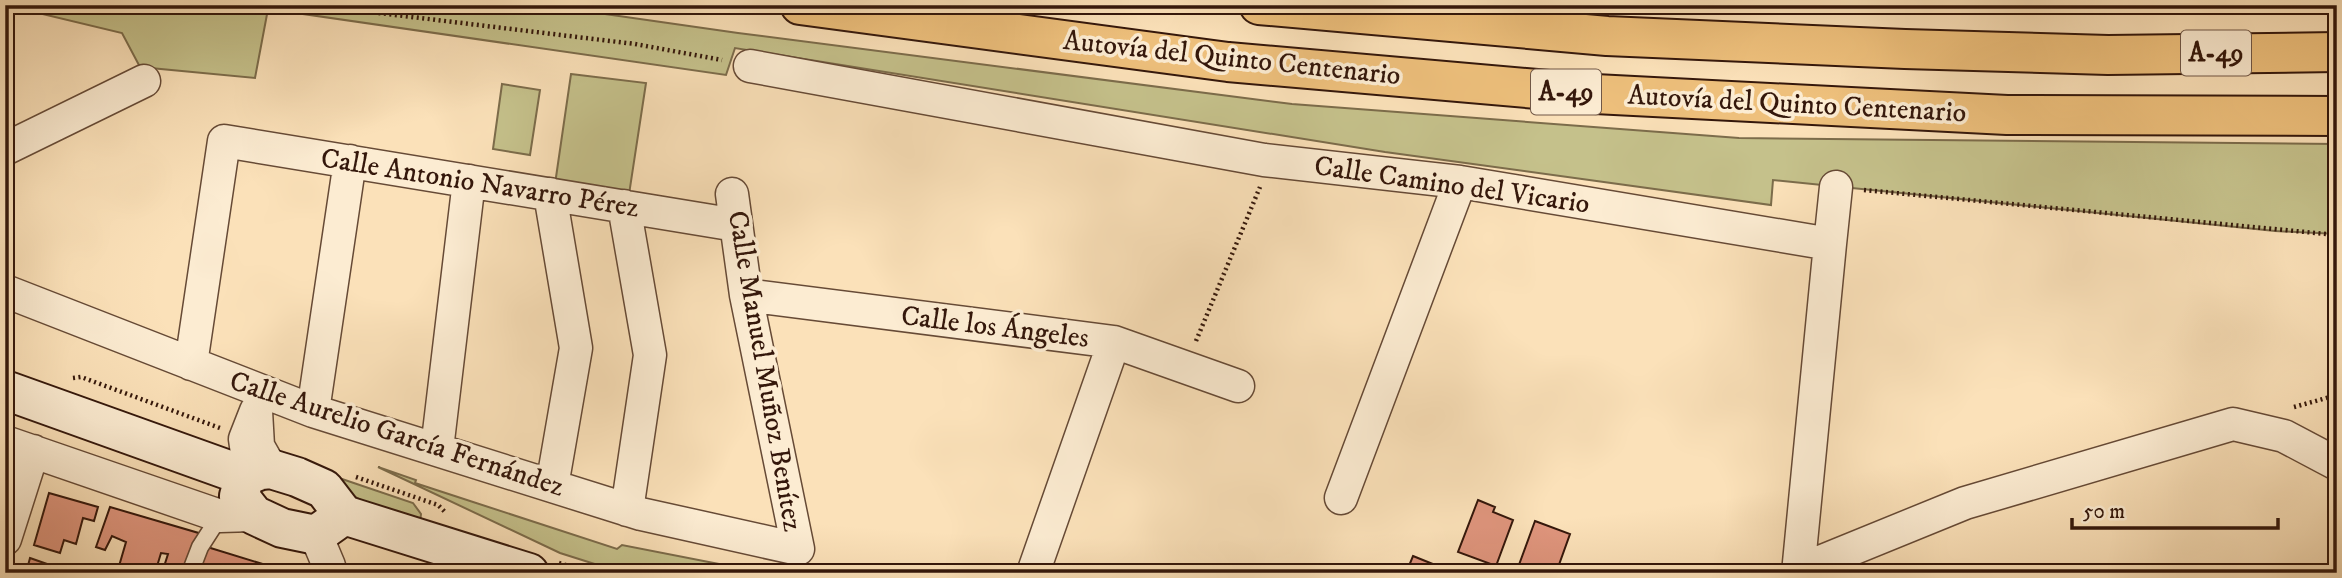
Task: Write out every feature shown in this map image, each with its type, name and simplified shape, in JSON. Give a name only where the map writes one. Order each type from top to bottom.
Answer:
[{"type":"highway","name":"Autovía del Quinto Centenario","points":[[800,5],[1228,62],[1595,94],[2007,115],[2337,116]]},
{"type":"highway","name":"Autovía del Quinto Centenario","points":[[1259,5],[1607,36],[1918,50],[2108,55],[2337,52]]},
{"type":"highway","points":[[1539,5],[1607,36]]},
{"type":"main road","points":[[5,390],[247,491],[282,528],[334,552],[529,573]]},
{"type":"main road","points":[[5,417],[203,489],[247,491],[297,477],[324,489],[334,552]]},
{"type":"street","name":"Calle Camino del Vicario","points":[[750,66],[1271,161],[1460,182],[1830,244]]},
{"type":"street","points":[[5,149],[144,81]]},
{"type":"street","name":"Calle Antonio Navarro Pérez","points":[[191,365],[224,141],[736,225]]},
{"type":"street","points":[[313,411],[350,161]]},
{"type":"street","points":[[437,449],[469,181]]},
{"type":"street","points":[[1341,498],[1460,182]]},
{"type":"street","points":[[1836,187],[1798,572],[1965,503],[2233,424],[2284,436],[2337,464]]},
{"type":"street","points":[[550,194],[576,348],[552,486]]},
{"type":"street","name":"Calle Manuel Muñoz Benítez","points":[[732,194],[746,295],[798,549]]},
{"type":"street","points":[[624,206],[650,355],[627,510]]},
{"type":"street","name":"Calle Aurelio García Fernández","points":[[5,291],[191,365],[259,402],[313,411],[627,510],[798,549]]},
{"type":"street","name":"Calle los Ángeles","points":[[746,295],[1114,342],[1238,386]]},
{"type":"street","points":[[1034,573],[1114,342]]},
{"type":"street","points":[[5,539],[19,446],[247,491],[258,446],[259,402]]},
{"type":"lane","points":[[190,573],[200,547],[247,491]]},
{"type":"path","points":[[313,5],[635,44],[750,66]]},
{"type":"path","points":[[1185,368],[1271,161]]},
{"type":"path","points":[[1836,187],[2337,235]]},
{"type":"shaded area","points":[[5,5],[542,5],[738,33],[1292,104],[1739,138],[2337,144],[2337,234],[2275,231],[1773,180],[1771,205],[1385,152],[735,48],[726,75],[268,9],[255,78],[140,67],[122,33]]},
{"type":"shaded area","points":[[2126,5],[2337,5],[2337,12]]},
{"type":"shaded area","points":[[571,74],[646,83],[628,201],[554,191]]},
{"type":"shaded area","points":[[502,84],[540,90],[530,155],[493,149]]},
{"type":"shaded area","points":[[378,467],[416,480],[415,483],[617,549],[622,545],[719,564],[650,573],[623,573],[560,553]]},
{"type":"shaded area","points":[[342,479],[413,503],[421,514],[420,523],[366,503],[345,491]]},
{"type":"building","points":[[49,493],[98,507],[94,521],[83,518],[76,544],[64,540],[60,553],[34,545]]},
{"type":"building","points":[[1478,500],[1495,507],[1493,512],[1513,520],[1496,566],[1458,552]]},
{"type":"building","points":[[110,507],[202,534],[183,573],[162,573],[168,554],[161,553],[155,573],[117,573],[126,542],[112,536],[105,550],[96,547]]},
{"type":"building","points":[[1535,521],[1570,534],[1556,573],[1516,573]]},
{"type":"building","points":[[204,546],[292,573],[196,573]]},
{"type":"building","points":[[1413,556],[1455,573],[1406,573]]},
{"type":"building","points":[[30,558],[47,564],[45,573],[26,573]]}]
